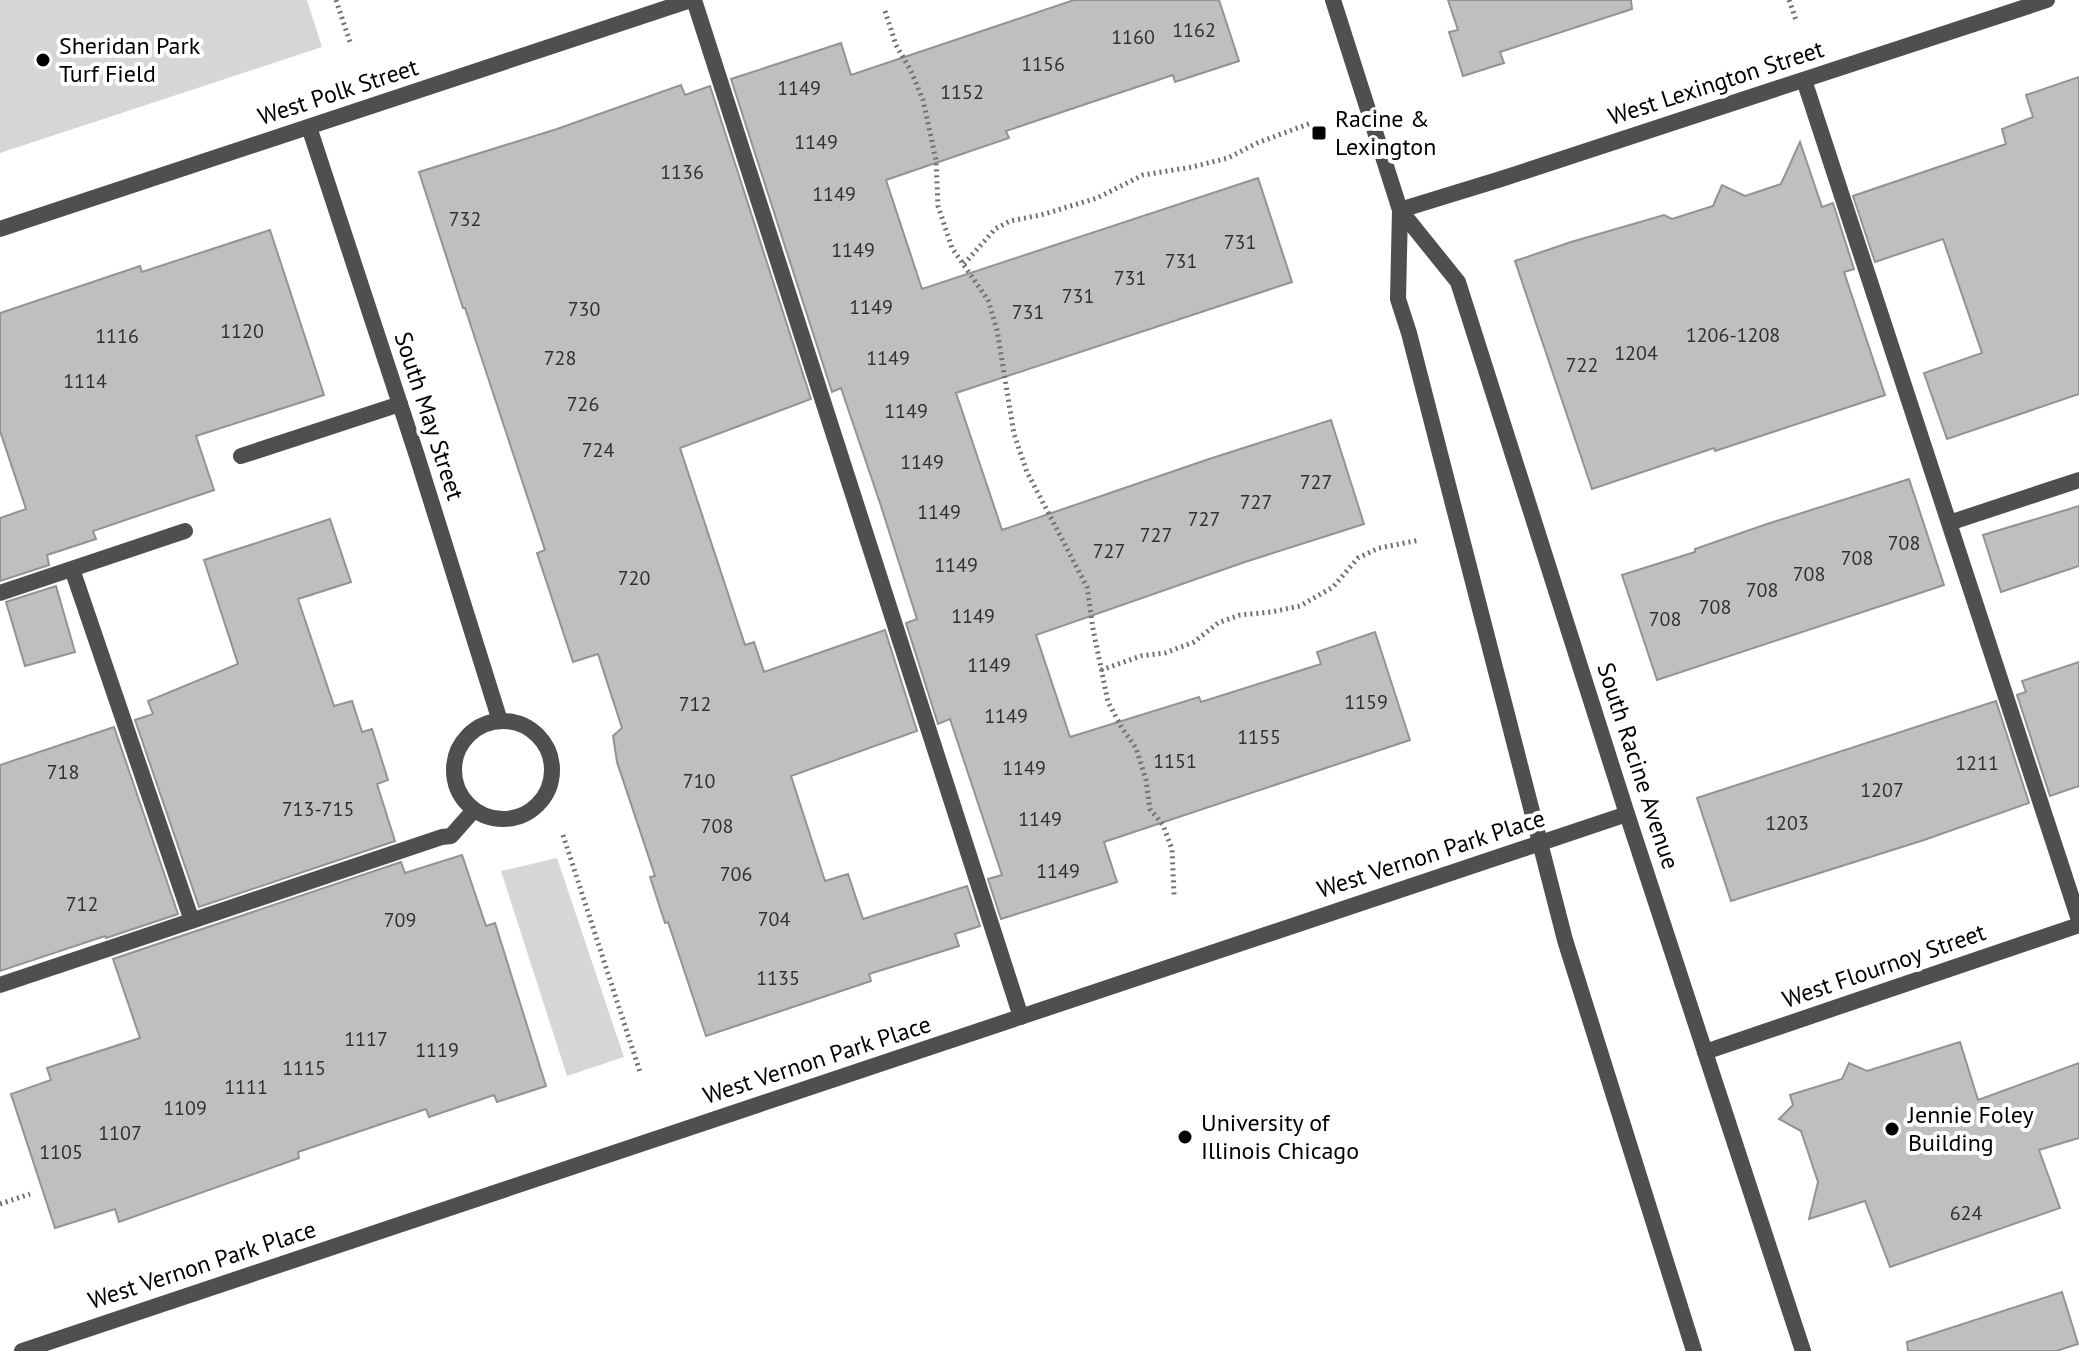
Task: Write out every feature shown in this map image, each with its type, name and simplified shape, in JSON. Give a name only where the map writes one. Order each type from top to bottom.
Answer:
[{"type":"street","name":"West Polk Street","points":[[0,229],[692,0]]},
{"type":"street","points":[[692,0],[1021,1017]]},
{"type":"street","name":"South Racine Avenue","points":[[1333,0],[1400,210],[1398,299],[1539,844],[1565,940],[1694,1351]]},
{"type":"street","name":"West Lexington Street","points":[[1400,210],[2047,0]]},
{"type":"street","points":[[1804,80],[2079,922]]},
{"type":"street","name":"South May Street","points":[[309,127],[500,721]]},
{"type":"street","name":"South Racine Avenue","points":[[1400,210],[1458,282],[1627,814],[1803,1351]]},
{"type":"street","points":[[241,456],[400,404]]},
{"type":"street","points":[[1949,523],[2079,480]]},
{"type":"street","points":[[0,593],[185,531]]},
{"type":"street","points":[[72,569],[192,921]]},
{"type":"street","points":[[500,721],[517,723],[532,731],[544,743],[551,758],[552,775],[538,805],[524,815],[507,819],[490,818],[474,810],[464,801],[454,772],[455,757],[462,744],[472,732],[485,724],[500,721]]},
{"type":"street","points":[[0,985],[451,836],[474,810]]},
{"type":"street","name":"West Vernon Park Place","points":[[22,1351],[1627,814]]},
{"type":"street","name":"West Flournoy Street","points":[[1705,1052],[2079,922]]},
{"type":"path","points":[[336,0],[350,42]]},
{"type":"path","points":[[1789,0],[1796,20]]},
{"type":"path","points":[[885,11],[896,45],[923,100],[936,160],[938,206],[952,248],[988,300],[997,330],[1014,434],[1027,472],[1087,587],[1108,702],[1136,748],[1146,780],[1150,809],[1163,825],[1172,849],[1174,895]]},
{"type":"path","points":[[964,265],[995,229],[1010,221],[1097,198],[1143,175],[1228,158],[1257,143],[1311,123]]},
{"type":"path","points":[[1101,670],[1194,642],[1218,623],[1240,615],[1300,606],[1333,587],[1358,558],[1379,548],[1420,540]]},
{"type":"path","points":[[563,835],[640,1072]]},
{"type":"path","points":[[0,1204],[30,1194]]},
{"type":"shaded area","points":[[0,0],[307,0],[322,47],[0,153]]},
{"type":"shaded area","points":[[557,858],[624,1057],[567,1076],[501,871]]},
{"type":"building","points":[[1074,0],[1219,0],[1239,61],[1175,82],[1173,75],[1080,106],[1006,131],[1009,138],[886,180],[922,289],[1258,178],[1292,282],[956,393],[1002,530],[1331,420],[1364,524],[1036,635],[1070,737],[1199,697],[1201,702],[1321,664],[1317,652],[1375,632],[1410,740],[1104,842],[1117,882],[1001,919],[988,879],[1002,875],[950,719],[938,724],[906,623],[917,619],[880,503],[841,388],[832,392],[731,79],[841,43],[851,75]]},
{"type":"building","points":[[1448,0],[1631,0],[1632,9],[1500,52],[1504,63],[1463,76],[1449,32],[1458,30]]},
{"type":"building","points":[[2079,77],[2079,394],[1947,439],[1924,373],[1982,353],[1943,239],[1875,262],[1853,196],[2006,144],[2002,129],[2033,117],[2026,95]]},
{"type":"building","points":[[681,85],[685,95],[710,86],[811,399],[680,448],[745,645],[754,642],[764,672],[885,630],[917,731],[791,776],[825,881],[848,874],[863,919],[967,886],[980,926],[955,934],[959,946],[869,974],[871,981],[706,1036],[650,877],[655,876],[617,762],[613,736],[622,728],[598,654],[573,662],[537,553],[545,550],[419,172],[557,129]]},
{"type":"building","points":[[1800,142],[1822,207],[1833,203],[1854,269],[1844,272],[1885,395],[1592,489],[1515,261],[1664,215],[1672,219],[1713,206],[1722,185],[1745,196],[1781,184]]},
{"type":"building","points":[[270,230],[324,395],[196,436],[214,490],[93,531],[96,539],[47,555],[49,565],[0,581],[0,518],[26,509],[0,431],[0,313],[140,266],[142,272]]},
{"type":"building","points":[[1909,479],[1944,585],[1657,680],[1622,575]]},
{"type":"building","points":[[2079,506],[2079,566],[2001,592],[1983,535]]},
{"type":"building","points":[[330,519],[351,582],[298,599],[334,706],[352,701],[362,732],[372,729],[388,780],[377,784],[395,841],[199,907],[135,720],[153,714],[148,701],[238,664],[204,560]]},
{"type":"building","points":[[56,586],[75,652],[25,666],[6,602]]},
{"type":"building","points":[[2079,662],[2079,786],[2050,796],[2017,695],[2026,692],[2022,681]]},
{"type":"building","points":[[1996,701],[2029,803],[1731,901],[1697,798]]},
{"type":"building","points":[[114,727],[178,914],[0,971],[0,765]]},
{"type":"building","points":[[462,855],[486,926],[495,923],[546,1086],[497,1102],[494,1095],[429,1117],[426,1109],[298,1152],[299,1158],[119,1222],[115,1209],[55,1228],[11,1094],[51,1080],[47,1068],[140,1038],[113,959],[401,862],[405,873]]},
{"type":"building","points":[[1960,1042],[1978,1100],[2079,1063],[2079,1138],[2039,1150],[2060,1208],[1890,1267],[1865,1201],[1809,1219],[1818,1182],[1801,1131],[1779,1119],[1793,1105],[1790,1095],[1842,1079],[1849,1063],[1867,1071]]},
{"type":"building","points":[[2062,1292],[2078,1344],[2056,1351],[1908,1351],[1907,1342]]},
{"type":"place","name":"Sheridan Park Turf Field","points":[[43,60]]},
{"type":"place","name":"Racine & Lexington","points":[[1319,133]]},
{"type":"place","name":"Jennie Foley Building","points":[[1892,1129]]},
{"type":"place","name":"University of Illinois Chicago","points":[[1185,1137]]}]
